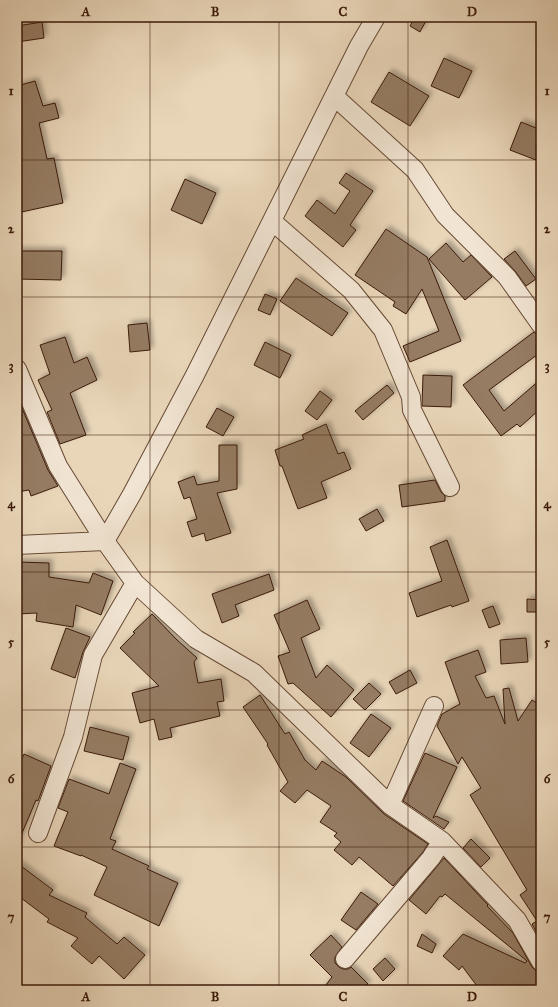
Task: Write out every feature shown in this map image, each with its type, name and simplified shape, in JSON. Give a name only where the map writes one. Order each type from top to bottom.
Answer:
[{"type":"street","points":[[105,541],[192,382],[359,46],[376,17]]},
{"type":"street","points":[[334,96],[415,170],[446,215],[507,277],[541,325]]},
{"type":"street","points":[[272,221],[351,290],[383,330],[411,397],[412,410],[450,487]]},
{"type":"street","points":[[17,369],[58,466],[105,541],[135,583],[196,639],[254,673],[390,806],[442,841],[517,920],[541,962]]},
{"type":"street","points":[[17,545],[105,541]]},
{"type":"street","points":[[38,833],[73,737],[93,655],[135,583]]},
{"type":"street","points":[[390,806],[434,706]]},
{"type":"street","points":[[345,959],[431,858],[442,841]]},
{"type":"building","points":[[415,17],[428,17],[420,32],[410,26]]},
{"type":"building","points":[[42,22],[44,38],[17,42],[17,26]]},
{"type":"building","points":[[444,58],[472,71],[459,98],[431,86]]},
{"type":"building","points":[[389,72],[429,96],[410,126],[371,102]]},
{"type":"building","points":[[35,81],[43,106],[55,103],[59,118],[39,123],[47,159],[54,158],[63,203],[17,213],[17,86]]},
{"type":"building","points":[[521,122],[541,130],[541,162],[510,150]]},
{"type":"building","points":[[346,173],[373,191],[350,225],[356,230],[343,247],[305,216],[317,200],[335,214],[350,191],[339,183]]},
{"type":"building","points":[[185,179],[216,193],[202,224],[171,210]]},
{"type":"building","points":[[386,229],[427,257],[461,341],[410,362],[403,346],[439,331],[422,289],[406,314],[393,306],[395,302],[355,275]]},
{"type":"building","points":[[446,243],[463,262],[471,255],[492,277],[465,300],[429,259]]},
{"type":"building","points":[[17,251],[62,251],[61,280],[17,279]]},
{"type":"building","points":[[515,251],[536,279],[526,286],[504,259]]},
{"type":"building","points":[[296,278],[348,313],[332,336],[280,301]]},
{"type":"building","points":[[265,294],[277,299],[270,315],[258,310]]},
{"type":"building","points":[[147,323],[150,350],[130,352],[128,325]]},
{"type":"building","points":[[534,332],[541,335],[541,352],[489,390],[504,411],[541,379],[541,408],[520,427],[517,424],[501,436],[463,385]]},
{"type":"building","points":[[65,337],[74,363],[87,357],[97,380],[70,393],[86,435],[60,444],[47,412],[52,410],[38,380],[50,374],[40,345]]},
{"type":"building","points":[[265,342],[291,355],[280,378],[254,365]]},
{"type":"building","points":[[423,375],[452,376],[451,407],[422,406]]},
{"type":"building","points":[[387,385],[394,393],[363,420],[355,411]]},
{"type":"building","points":[[320,391],[332,400],[317,420],[305,411]]},
{"type":"building","points":[[17,396],[48,470],[58,486],[31,496],[29,490],[17,492]]},
{"type":"building","points":[[217,408],[234,417],[223,436],[206,427]]},
{"type":"building","points":[[326,424],[338,454],[344,452],[351,469],[321,482],[327,498],[298,509],[275,450],[304,439],[302,435]]},
{"type":"building","points":[[219,445],[237,445],[237,489],[217,493],[231,533],[206,541],[204,533],[192,537],[187,522],[197,519],[190,497],[184,499],[178,482],[194,476],[197,485],[219,481]]},
{"type":"building","points":[[435,480],[441,492],[445,496],[445,501],[402,507],[399,485]]},
{"type":"building","points":[[377,509],[384,521],[366,531],[359,519]]},
{"type":"building","points":[[447,540],[469,601],[452,607],[451,605],[417,617],[409,593],[442,581],[430,547]]},
{"type":"building","points":[[17,562],[49,563],[49,577],[89,583],[93,573],[113,581],[101,615],[76,605],[73,627],[36,621],[37,613],[17,614]]},
{"type":"building","points":[[269,574],[274,590],[235,605],[239,616],[222,623],[212,594]]},
{"type":"building","points":[[527,599],[541,600],[541,612],[527,612]]},
{"type":"building","points":[[307,600],[320,629],[301,638],[316,678],[327,665],[354,690],[331,717],[293,683],[288,684],[278,656],[290,652],[274,615]]},
{"type":"building","points":[[493,606],[500,624],[489,628],[482,610]]},
{"type":"building","points":[[152,614],[197,658],[194,662],[198,683],[221,679],[224,701],[217,702],[220,716],[170,728],[172,737],[159,740],[154,719],[140,723],[132,693],[159,686],[120,648],[135,633],[133,632]]},
{"type":"building","points":[[66,628],[90,637],[83,652],[75,678],[51,669]]},
{"type":"building","points":[[526,638],[528,662],[501,664],[500,640]]},
{"type":"building","points":[[478,650],[486,672],[475,676],[486,698],[494,696],[505,724],[503,689],[509,688],[518,721],[532,700],[541,706],[541,941],[532,924],[537,921],[520,895],[527,890],[470,795],[481,788],[462,757],[458,764],[437,726],[442,714],[460,704],[445,662]]},
{"type":"building","points":[[410,670],[417,683],[396,694],[389,682]]},
{"type":"building","points":[[369,683],[381,694],[365,710],[353,699]]},
{"type":"building","points":[[260,695],[285,734],[289,732],[305,760],[316,770],[322,761],[346,777],[384,814],[428,844],[423,852],[393,886],[359,857],[352,865],[334,850],[341,842],[334,836],[337,833],[320,822],[331,806],[307,790],[295,803],[280,791],[288,782],[267,745],[268,744],[243,707]]},
{"type":"building","points":[[371,714],[391,728],[369,757],[350,743]]},
{"type":"building","points":[[90,727],[129,737],[123,760],[84,751]]},
{"type":"building","points":[[425,753],[457,767],[433,818],[436,816],[449,822],[444,829],[403,801]]},
{"type":"building","points":[[24,754],[51,766],[38,801],[36,800],[17,845],[17,770]]},
{"type":"building","points":[[120,763],[136,769],[110,839],[116,841],[112,849],[149,866],[147,869],[178,883],[159,926],[94,895],[107,867],[81,855],[54,846],[68,812],[58,808],[69,779],[109,794]]},
{"type":"building","points":[[471,839],[490,858],[481,867],[463,848]]},
{"type":"building","points":[[444,858],[513,933],[532,967],[536,971],[541,972],[541,985],[534,990],[480,990],[462,966],[459,970],[443,956],[463,934],[525,963],[527,961],[445,894],[442,897],[440,896],[426,914],[409,900]]},
{"type":"building","points":[[17,863],[53,890],[49,895],[87,913],[85,917],[117,944],[124,937],[145,955],[124,979],[99,956],[92,964],[71,946],[78,938],[47,922],[49,919],[17,895]]},
{"type":"building","points":[[361,892],[378,904],[356,930],[341,920]]},
{"type":"building","points":[[422,934],[436,944],[432,953],[417,946]]},
{"type":"building","points":[[331,935],[342,947],[335,957],[335,963],[343,969],[348,969],[351,967],[368,984],[362,990],[322,990],[332,977],[310,955]]},
{"type":"building","points":[[385,958],[395,969],[383,981],[373,969]]}]
